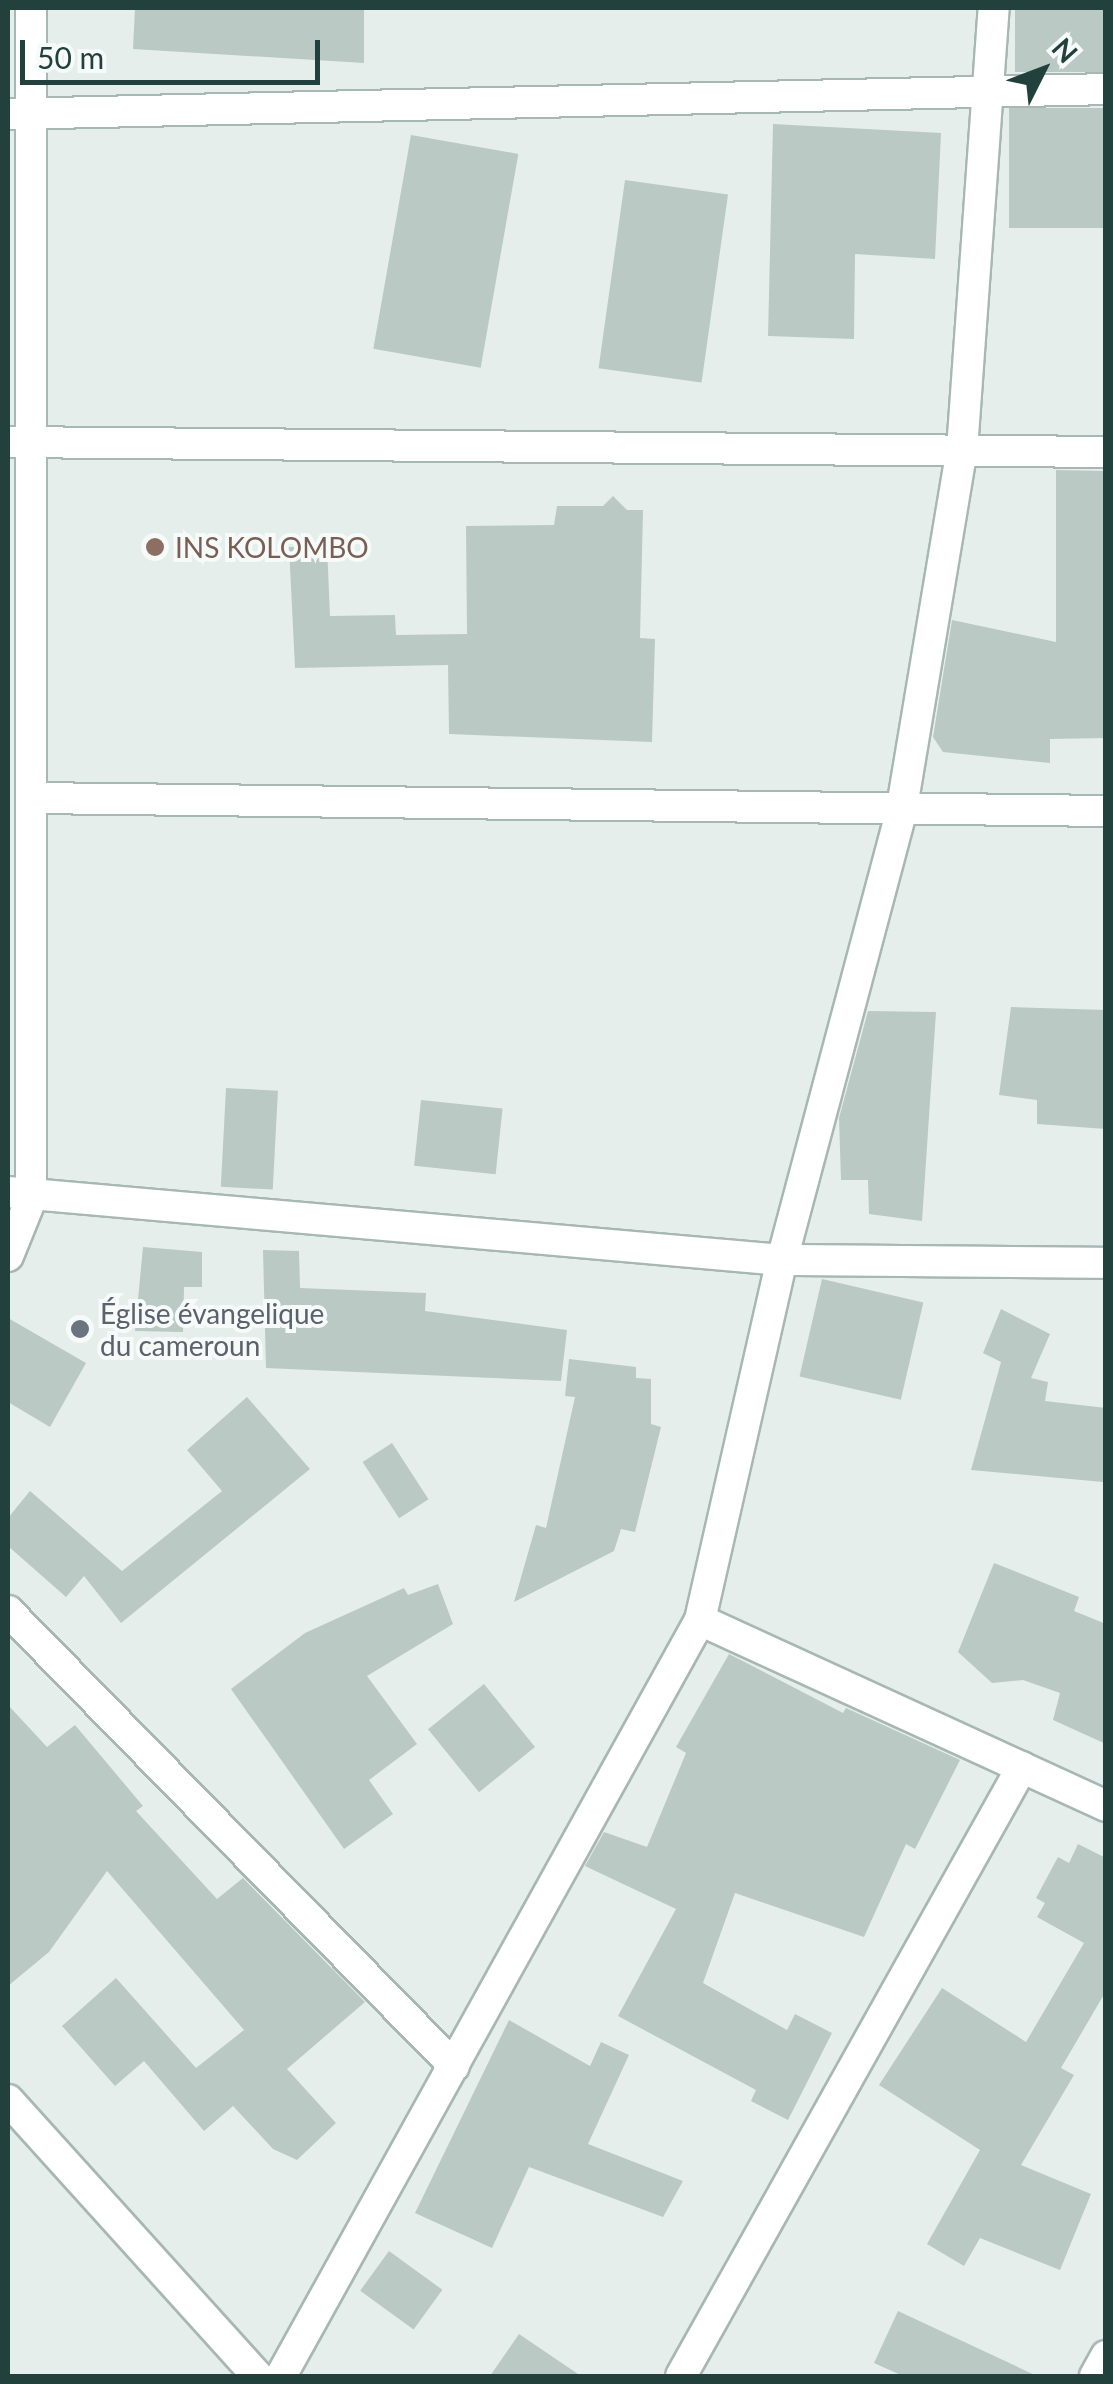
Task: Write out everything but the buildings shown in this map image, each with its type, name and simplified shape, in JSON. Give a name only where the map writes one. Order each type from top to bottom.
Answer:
[{"type":"street","points":[[8,1256],[20,1195],[32,798],[20,751],[20,115],[31,8]]},
{"type":"street","points":[[281,2376],[700,1620],[782,1260],[900,813],[962,450],[994,8]]},
{"type":"street","points":[[20,115],[1106,89]]},
{"type":"street","points":[[21,443],[1106,452]]},
{"type":"street","points":[[32,798],[900,813],[1106,811]]},
{"type":"street","points":[[20,1195],[782,1260],[1106,1263]]},
{"type":"street","points":[[8,1611],[454,2066]]},
{"type":"street","points":[[700,1620],[1106,1806]]},
{"type":"street","points":[[681,2376],[1022,1767]]},
{"type":"street","points":[[12,2114],[257,2376]]},
{"type":"street","points":[[1095,2376],[1106,2356]]},
{"type":"place","name":"INS KOLOMBO","points":[[155,547]]},
{"type":"place","name":"Église évangelique du cameroun","points":[[80,1329]]}]
